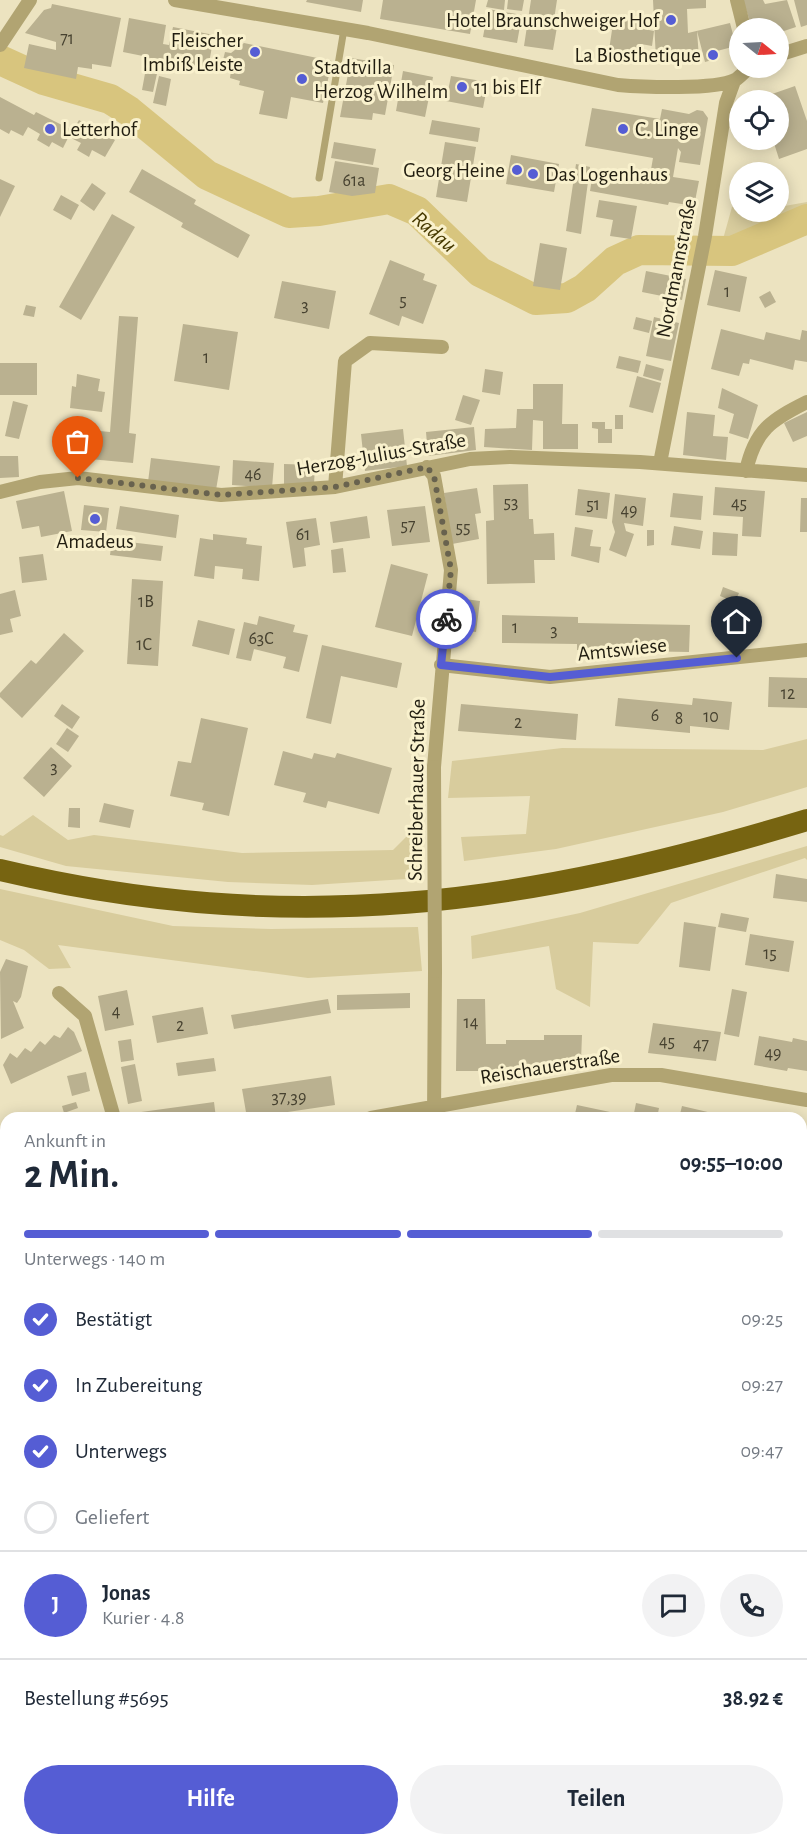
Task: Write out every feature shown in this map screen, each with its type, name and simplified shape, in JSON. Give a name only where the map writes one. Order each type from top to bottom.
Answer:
[{"type":"highway","points":[[0,870],[83,888],[163,900],[278,909],[359,908],[452,901],[565,882],[664,860],[807,820]]},
{"type":"street","points":[[0,45],[30,0]]},
{"type":"street","points":[[175,0],[344,29],[618,85],[660,88],[734,81],[737,78]]},
{"type":"street","points":[[736,0],[741,18]]},
{"type":"street","points":[[789,52],[807,46]]},
{"type":"street","name":"Nordmannstraße","points":[[660,464],[699,269],[726,103],[734,81]]},
{"type":"street","points":[[335,487],[345,361],[370,343],[442,347]]},
{"type":"street","points":[[746,471],[753,447],[766,426],[776,417],[807,402]]},
{"type":"street","name":"Herzog-Julius-Straße","points":[[0,492],[40,482],[78,478],[222,495],[335,487],[470,459],[510,457],[660,464],[807,475]]},
{"type":"street","name":"Schreiberhauer Straße","points":[[427,467],[434,476],[451,570],[434,767],[433,1112]]},
{"type":"street","name":"Amtswiese","points":[[441,665],[550,677],[807,650]]},
{"type":"street","points":[[59,993],[85,1016],[112,1112]]},
{"type":"street","name":"Reischauerstraße","points":[[433,1112],[611,1075],[661,1075],[807,1100]]},
{"type":"lane","points":[[319,178],[344,29]]},
{"type":"shaded area","points":[[807,202],[807,235],[736,256],[718,257],[729,218],[729,222],[789,222],[789,205]]},
{"type":"shaded area","points":[[807,739],[807,787],[723,812],[556,849],[464,861],[461,837],[526,834],[530,796],[448,798],[452,761],[562,748],[763,750]]},
{"type":"shaded area","points":[[33,815],[68,840],[94,835],[242,853],[393,850],[423,820],[422,878],[312,885],[228,882],[66,866],[0,847],[0,835],[3,836]]},
{"type":"shaded area","points":[[807,846],[807,860],[805,858],[671,903],[638,944],[593,942],[590,1007],[556,989],[549,946],[472,959],[471,936],[580,913]]},
{"type":"shaded area","points":[[0,889],[173,926],[271,929],[418,927],[422,971],[308,978],[58,945],[71,968],[49,969],[24,950],[0,940]]},
{"type":"building","points":[[307,0],[363,0],[361,12],[306,2]]},
{"type":"building","points":[[383,0],[476,0],[470,34],[380,19]]},
{"type":"building","points":[[488,0],[505,0],[504,10],[486,7]]},
{"type":"building","points":[[508,0],[524,0],[522,11],[507,9]]},
{"type":"building","points":[[531,0],[557,0],[553,26],[557,27],[553,50],[524,46]]},
{"type":"building","name":"Hotel Braunschweiger Hof","points":[[653,0],[706,0],[706,8],[687,9],[688,33],[729,23],[729,48],[717,51],[719,58],[705,62],[697,31],[699,58],[656,60]]},
{"type":"building","points":[[743,0],[763,0],[765,4],[787,0],[796,27],[789,29],[789,18],[749,18]]},
{"type":"building","points":[[794,0],[807,0],[807,25],[801,27]]},
{"type":"building","points":[[52,4],[121,18],[111,67],[92,64],[92,69],[78,67],[76,79],[24,68],[29,44],[56,50],[56,42],[25,33],[44,10],[51,8]]},
{"type":"building","points":[[488,9],[522,15],[517,43],[483,37]]},
{"type":"building","points":[[604,14],[650,20],[649,30],[654,31],[652,46],[641,44],[639,61],[608,57],[612,30],[602,28]]},
{"type":"building","points":[[129,18],[166,25],[163,44],[169,45],[173,27],[214,35],[208,69],[191,65],[193,56],[177,53],[173,72],[158,69],[153,92],[142,90],[148,57],[123,52]]},
{"type":"building","points":[[244,43],[332,61],[323,103],[291,97],[287,119],[259,114],[264,91],[239,85],[240,81],[230,78],[231,70],[221,68],[225,52],[231,53]]},
{"type":"building","points":[[351,58],[394,65],[385,115],[373,113],[372,120],[340,117]]},
{"type":"building","points":[[403,71],[433,77],[425,117],[396,111]]},
{"type":"building","points":[[159,76],[171,79],[166,106],[153,103]]},
{"type":"building","points":[[451,76],[488,82],[483,108],[446,101]]},
{"type":"building","points":[[795,86],[807,121],[807,149],[779,159],[776,150],[789,150],[789,90],[784,90]]},
{"type":"building","points":[[0,97],[34,115],[36,112],[72,130],[63,148],[52,142],[49,147],[37,140],[40,134],[28,127],[23,136],[11,130],[9,134],[0,129]]},
{"type":"building","points":[[592,108],[660,119],[662,109],[689,114],[697,110],[703,111],[708,118],[700,165],[679,162],[681,152],[678,148],[673,177],[699,181],[694,206],[669,202],[668,205],[590,191],[593,172],[649,181],[653,158],[585,146]]},
{"type":"building","points":[[79,120],[115,140],[105,157],[92,150],[89,157],[77,150],[81,143],[69,137]]},
{"type":"building","points":[[432,120],[480,128],[478,142],[429,134]]},
{"type":"building","points":[[334,142],[376,149],[373,165],[331,158]]},
{"type":"building","points":[[445,142],[476,147],[467,202],[436,197]]},
{"type":"building","name":"Das Logenhaus","points":[[511,155],[559,164],[554,192],[506,184]]},
{"type":"building","points":[[335,161],[379,168],[375,193],[352,196],[329,192]]},
{"type":"building","points":[[576,164],[590,167],[581,234],[566,231]]},
{"type":"building","points":[[142,169],[196,200],[194,204],[250,235],[238,258],[181,227],[183,223],[129,192]]},
{"type":"building","points":[[0,179],[15,186],[0,217]]},
{"type":"building","points":[[92,183],[106,193],[94,211],[80,201]]},
{"type":"building","points":[[61,195],[79,205],[71,220],[53,210]]},
{"type":"building","points":[[599,200],[637,206],[631,239],[610,236],[613,220],[596,217]]},
{"type":"building","points":[[112,214],[135,227],[81,320],[59,307]]},
{"type":"building","points":[[540,243],[567,248],[560,290],[533,286]]},
{"type":"building","points":[[390,260],[425,274],[423,280],[437,285],[423,324],[402,316],[399,326],[369,314]]},
{"type":"building","points":[[715,270],[747,277],[740,312],[707,305]]},
{"type":"building","points":[[646,271],[686,279],[682,300],[642,292]]},
{"type":"building","points":[[282,281],[336,291],[329,329],[274,318]]},
{"type":"building","points":[[770,291],[776,302],[765,308],[759,297]]},
{"type":"building","points":[[26,305],[36,307],[34,317],[23,315]]},
{"type":"building","points":[[119,316],[138,317],[129,433],[136,434],[133,463],[57,456],[59,427],[110,432]]},
{"type":"building","points":[[636,317],[652,321],[649,333],[633,329]]},
{"type":"building","points":[[654,317],[679,323],[671,361],[646,356]]},
{"type":"building","points":[[183,324],[238,332],[229,390],[174,381]]},
{"type":"building","points":[[721,329],[764,340],[766,332],[800,340],[802,330],[807,331],[807,362],[795,360],[793,370],[750,359],[749,364],[743,363],[739,376],[711,369]]},
{"type":"building","points":[[619,356],[641,361],[638,373],[616,368]]},
{"type":"building","points":[[0,363],[37,363],[37,395],[0,395]]},
{"type":"building","points":[[646,364],[664,369],[661,381],[643,376]]},
{"type":"building","points":[[485,369],[503,372],[500,395],[482,392]]},
{"type":"building","points":[[77,374],[100,379],[98,391],[105,392],[102,412],[70,408],[72,386],[76,387]]},
{"type":"building","points":[[637,376],[661,383],[653,413],[629,407]]},
{"type":"building","points":[[533,384],[563,384],[562,424],[578,424],[578,449],[543,449],[543,421],[533,420],[532,450],[484,447],[485,429],[516,428],[517,409],[533,409]]},
{"type":"building","points":[[722,388],[758,405],[748,439],[729,433],[734,414],[718,408]]},
{"type":"building","points":[[463,395],[480,400],[471,425],[455,420]]},
{"type":"building","points":[[13,401],[28,405],[19,439],[5,436]]},
{"type":"building","points":[[687,412],[715,415],[713,436],[728,437],[726,460],[683,455]]},
{"type":"building","points":[[807,412],[807,436],[793,442],[784,423]]},
{"type":"building","points":[[615,415],[623,415],[623,429],[615,429]]},
{"type":"building","points":[[592,422],[605,422],[605,429],[612,429],[612,443],[598,443],[598,429],[592,428]]},
{"type":"building","points":[[474,427],[476,450],[428,456],[426,432]]},
{"type":"building","points":[[403,429],[407,466],[365,471],[361,434]]},
{"type":"building","points":[[0,456],[18,456],[19,477],[0,478]]},
{"type":"building","points":[[151,458],[220,466],[216,490],[148,482]]},
{"type":"building","points":[[233,460],[274,463],[272,488],[232,485]]},
{"type":"building","points":[[284,464],[315,465],[314,485],[284,484]]},
{"type":"building","points":[[528,484],[529,519],[533,519],[534,534],[554,533],[555,560],[534,560],[535,583],[487,584],[486,521],[494,520],[493,485]]},
{"type":"building","points":[[715,487],[765,491],[761,537],[742,536],[743,517],[713,515]]},
{"type":"building","points":[[477,488],[481,513],[475,514],[479,539],[452,544],[444,493]]},
{"type":"building","points":[[578,489],[610,493],[607,519],[575,515]]},
{"type":"building","points":[[64,491],[72,531],[41,537],[39,526],[22,529],[16,501]]},
{"type":"building","points":[[673,493],[703,496],[701,520],[670,517]]},
{"type":"building","points":[[615,494],[646,498],[643,526],[624,523],[626,531],[634,534],[626,557],[609,550],[615,532],[612,522]]},
{"type":"building","points":[[801,498],[807,498],[807,532],[800,532]]},
{"type":"building","name":"Amadeus","points":[[84,505],[109,508],[106,532],[81,530]]},
{"type":"building","points":[[120,506],[179,515],[176,538],[116,529]]},
{"type":"building","points":[[425,506],[430,542],[392,546],[387,510]]},
{"type":"building","points":[[367,516],[370,538],[333,543],[330,522]]},
{"type":"building","points":[[316,518],[320,545],[304,548],[306,566],[293,568],[286,522]]},
{"type":"building","points":[[674,526],[703,531],[700,549],[671,545]]},
{"type":"building","points":[[575,527],[593,530],[590,546],[601,547],[599,563],[571,556]]},
{"type":"building","points":[[647,530],[654,530],[654,545],[647,546]]},
{"type":"building","points":[[713,532],[738,534],[737,556],[712,555]]},
{"type":"building","points":[[213,534],[247,538],[246,544],[262,546],[259,581],[242,579],[243,569],[215,566],[214,579],[194,576],[200,538],[213,540]]},
{"type":"building","points":[[112,540],[163,546],[161,561],[110,555]]},
{"type":"building","points":[[343,548],[346,572],[333,573],[331,550]]},
{"type":"building","points":[[43,554],[47,580],[22,583],[19,557]]},
{"type":"building","points":[[391,564],[428,574],[412,636],[375,627]]},
{"type":"building","points":[[132,579],[163,581],[158,666],[127,664]]},
{"type":"building","points":[[723,587],[739,593],[735,602],[720,596]]},
{"type":"building","points":[[15,590],[21,616],[10,619],[13,632],[0,635],[0,594]]},
{"type":"building","points":[[457,598],[480,601],[476,632],[452,629]]},
{"type":"building","points":[[502,615],[578,617],[578,623],[690,625],[689,652],[577,650],[577,644],[502,643]]},
{"type":"building","points":[[259,616],[295,625],[293,632],[308,635],[299,672],[283,668],[286,657],[254,649],[251,661],[236,658],[244,622],[257,625]]},
{"type":"building","points":[[198,620],[235,629],[229,655],[192,646]]},
{"type":"building","points":[[64,633],[84,651],[22,718],[0,697],[0,693],[31,660],[36,664]]},
{"type":"building","points":[[322,645],[402,663],[397,688],[341,676],[331,724],[306,718]]},
{"type":"building","points":[[769,677],[807,678],[807,708],[768,707]]},
{"type":"building","points":[[618,698],[692,705],[693,698],[732,702],[729,730],[690,726],[690,733],[615,726]]},
{"type":"building","points":[[62,704],[80,717],[72,729],[54,716]]},
{"type":"building","points":[[461,704],[578,714],[576,740],[458,731]]},
{"type":"building","points":[[201,718],[248,728],[229,816],[202,810],[204,803],[170,796],[178,761],[191,763]]},
{"type":"building","points":[[67,728],[79,736],[68,752],[56,744]]},
{"type":"building","points":[[51,747],[72,766],[44,797],[23,778]]},
{"type":"building","points":[[283,751],[312,759],[314,753],[335,758],[337,753],[392,768],[379,814],[328,801],[326,808],[303,802],[306,793],[274,785]]},
{"type":"building","points":[[104,803],[134,810],[130,828],[99,822]]},
{"type":"building","points":[[69,808],[80,808],[80,828],[68,827]]},
{"type":"building","points":[[776,874],[807,879],[807,902],[773,898]]},
{"type":"building","points":[[721,913],[749,918],[746,932],[718,927]]},
{"type":"building","points":[[684,922],[716,927],[710,971],[679,967]]},
{"type":"building","points":[[750,934],[794,941],[789,972],[745,965]]},
{"type":"building","points":[[6,959],[28,966],[21,997],[17,1003],[13,1001],[24,1028],[1,1039],[0,972]]},
{"type":"building","points":[[732,989],[747,992],[739,1037],[724,1034]]},
{"type":"building","points":[[127,990],[134,1025],[105,1031],[98,996]]},
{"type":"building","points":[[410,993],[410,1008],[337,1010],[337,995]]},
{"type":"building","points":[[328,999],[331,1013],[234,1029],[231,1015]]},
{"type":"building","points":[[457,999],[485,999],[486,1044],[506,1044],[506,1040],[544,1040],[544,1035],[582,1035],[581,1061],[545,1062],[544,1066],[506,1067],[506,1071],[456,1071]]},
{"type":"building","points":[[203,1007],[208,1034],[157,1043],[152,1016]]},
{"type":"building","points":[[653,1023],[721,1032],[716,1061],[648,1053]]},
{"type":"building","points":[[68,1027],[74,1032],[82,1051],[11,1084],[3,1065],[10,1053],[17,1058],[25,1048],[31,1052],[40,1041],[45,1045],[54,1035],[60,1038]]},
{"type":"building","points":[[759,1036],[792,1042],[793,1038],[807,1041],[807,1071],[788,1068],[787,1071],[754,1065]]},
{"type":"building","points":[[131,1039],[134,1060],[121,1062],[118,1041]]},
{"type":"building","points":[[214,1058],[216,1071],[178,1076],[176,1063]]},
{"type":"building","points":[[135,1064],[142,1101],[128,1104],[121,1067]]},
{"type":"building","points":[[86,1072],[90,1091],[72,1096],[67,1076]]},
{"type":"building","points":[[331,1076],[335,1105],[288,1112],[246,1112],[242,1089]]},
{"type":"building","points":[[76,1102],[78,1108],[64,1112],[62,1106]]},
{"type":"building","points":[[214,1102],[215,1112],[141,1112]]},
{"type":"building","points":[[636,1103],[659,1108],[658,1112],[634,1112]]},
{"type":"building","points":[[577,1105],[610,1112],[575,1112]]},
{"type":"building","points":[[682,1106],[708,1112],[680,1112]]},
{"type":"waterway","name":"Radau","points":[[0,60],[44,80],[110,99],[129,111],[207,175],[289,213],[319,211],[389,199],[417,211],[480,272],[536,300],[567,298],[585,288],[615,261],[639,250],[732,251],[807,219]]},
{"type":"way so far","points":[[78,478],[222,495],[335,487],[427,467],[434,476],[451,570],[446,619]]},
{"type":"place","name":"Hotel Braunschweiger Hof","points":[[671,20]]},
{"type":"place","name":"Fleischer Imbiß Leiste","points":[[255,52]]},
{"type":"place","name":"La Biosthetique","points":[[713,55]]},
{"type":"place","name":"Stadtvilla Herzog Wilhelm","points":[[302,79]]},
{"type":"place","name":"11 bis Elf","points":[[462,87]]},
{"type":"place","name":"Letterhof","points":[[50,129]]},
{"type":"place","name":"C. Linge","points":[[623,129]]},
{"type":"place","name":"Georg Heine","points":[[517,170]]},
{"type":"place","name":"Das Logenhaus","points":[[533,174]]},
{"type":"place","name":"Amadeus","points":[[95,519]]},
{"type":"route","points":[[446,619],[441,665],[550,677],[737,658]]}]
